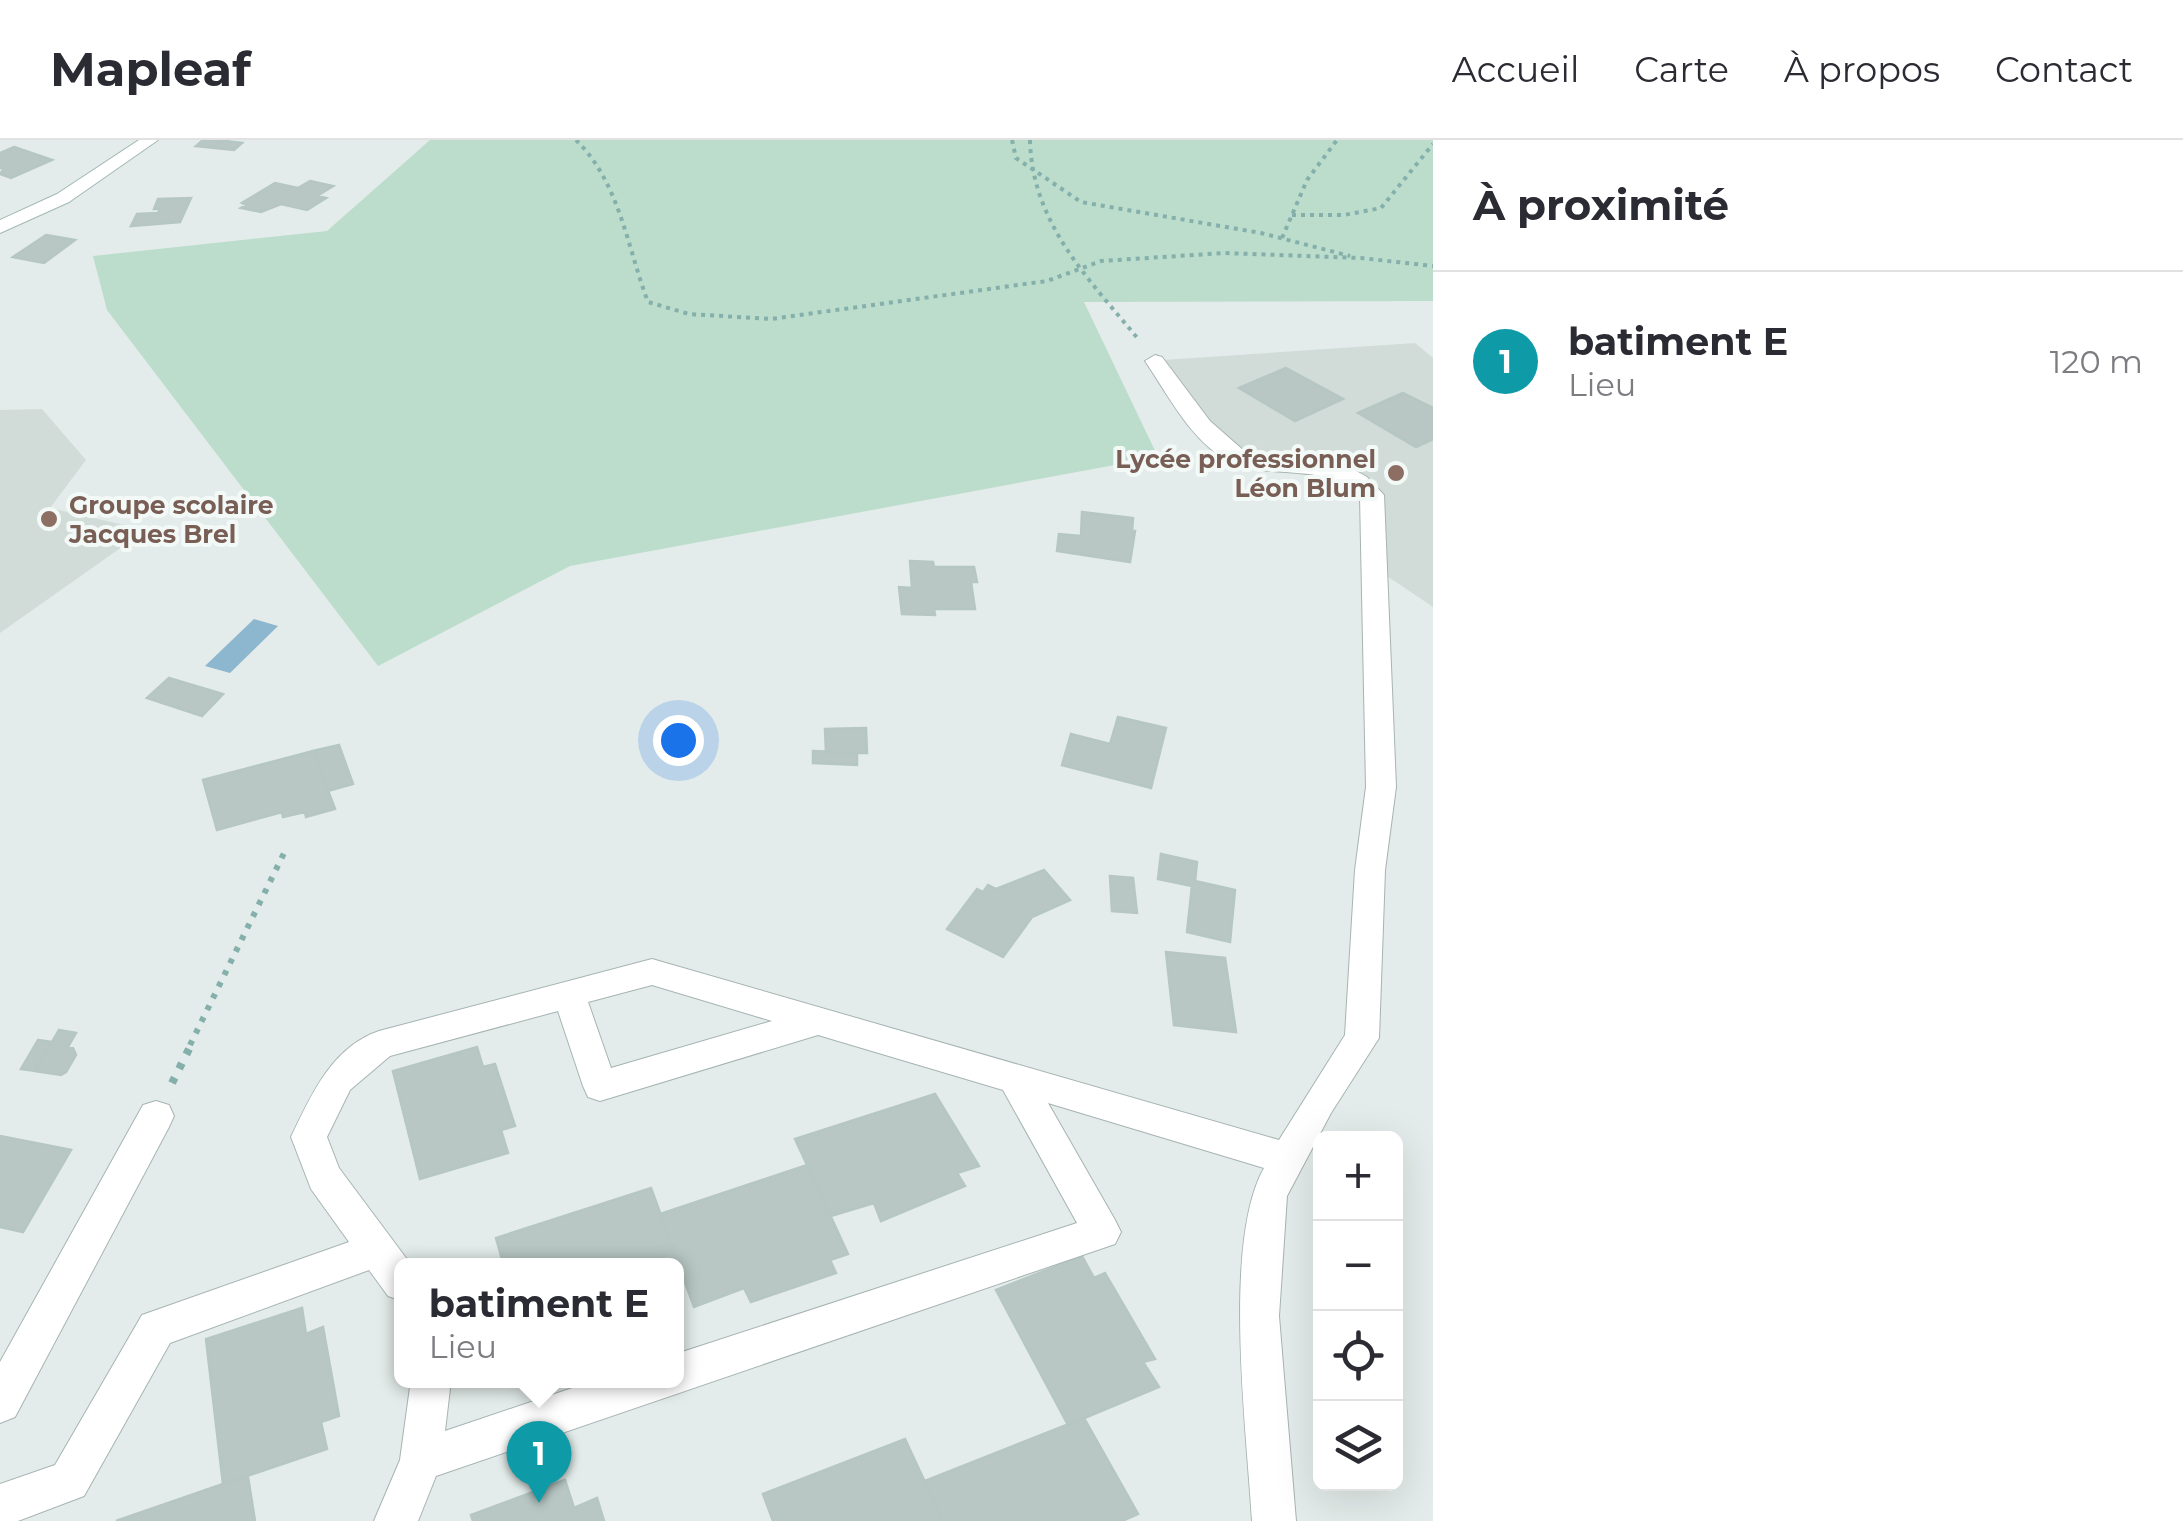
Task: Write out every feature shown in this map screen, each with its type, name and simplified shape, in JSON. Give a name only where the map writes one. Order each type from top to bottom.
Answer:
[{"type":"street","points":[[0,227],[63,198],[150,140]]},
{"type":"street","points":[[1155,361],[1217,440],[1236,455],[1341,471],[1361,481],[1372,495],[1381,787],[1370,870],[1362,1038],[1269,1194],[1259,1316],[1274,1521]]},
{"type":"street","points":[[394,1272],[324,1176],[308,1137],[338,1080],[380,1046],[652,972],[1288,1159]]},
{"type":"street","points":[[568,994],[600,1086],[818,1021]]},
{"type":"street","points":[[684,1371],[1102,1232],[1015,1078]]},
{"type":"street","points":[[0,1402],[156,1116]]},
{"type":"street","points":[[0,1506],[69,1481],[156,1330],[378,1250]]},
{"type":"street","points":[[396,1521],[421,1460],[430,1388]]},
{"type":"street","points":[[421,1460],[634,1388]]},
{"type":"path","points":[[576,140],[594,156],[622,219],[648,302],[689,314],[771,319],[833,312],[1047,281],[1101,261],[1133,257],[1224,253],[1361,258],[1433,266]]},
{"type":"path","points":[[1012,140],[1016,158],[1082,202],[1282,238],[1361,258]]},
{"type":"path","points":[[1030,140],[1037,202],[1082,268],[1155,361]]},
{"type":"path","points":[[1282,238],[1307,180],[1337,140]]},
{"type":"path","points":[[1292,215],[1344,216],[1381,208],[1433,144]]},
{"type":"path","points":[[156,1116],[287,847]]},
{"type":"shaded area","name":"Lycée professionnel Léon Blum","points":[[1415,343],[1433,358],[1433,607],[1378,570],[1381,554],[1377,481],[1343,465],[1237,447],[1219,435],[1163,360]]},
{"type":"shaded area","name":"Groupe scolaire Jacques Brel","points":[[42,409],[86,460],[50,508],[146,530],[0,633],[0,410]]},
{"type":"green space","points":[[430,140],[1433,140],[1433,301],[1084,302],[1158,457],[570,566],[378,666],[107,310],[93,256],[327,231]]},
{"type":"water","points":[[254,619],[278,626],[230,673],[205,666]]},
{"type":"building","points":[[203,140],[242,143],[234,150],[196,146]]},
{"type":"building","points":[[14,147],[52,160],[11,178],[0,174],[4,169],[0,168],[0,153]]},
{"type":"building","points":[[310,181],[333,186],[317,196],[326,198],[307,210],[281,204],[261,212],[241,208],[246,205],[242,203],[275,183],[298,188]]},
{"type":"building","points":[[191,198],[180,222],[131,226],[137,214],[158,213],[160,209],[154,209],[158,199]]},
{"type":"building","points":[[46,235],[75,240],[44,263],[13,257]]},
{"type":"building","points":[[1286,368],[1343,399],[1295,421],[1239,388]]},
{"type":"building","points":[[1403,393],[1433,408],[1433,439],[1416,447],[1358,413]]},
{"type":"building","points":[[1082,512],[1133,518],[1130,562],[1057,551],[1059,534],[1081,536]]},
{"type":"building","points":[[910,561],[933,562],[934,567],[974,567],[977,582],[971,582],[975,609],[934,609],[935,615],[902,614],[899,587],[912,588]]},
{"type":"building","points":[[169,678],[223,694],[202,716],[147,698]]},
{"type":"building","points":[[1118,717],[1166,728],[1151,788],[1062,765],[1071,734],[1110,744]]},
{"type":"building","points":[[866,728],[867,753],[826,752],[825,729]]},
{"type":"building","points":[[339,745],[353,784],[328,791],[313,751]]},
{"type":"building","points":[[313,751],[335,809],[306,817],[305,812],[283,817],[282,812],[217,830],[203,780]]},
{"type":"building","points":[[813,751],[857,753],[857,765],[813,763]]},
{"type":"building","points":[[1161,854],[1197,862],[1195,881],[1235,890],[1230,942],[1187,932],[1192,886],[1158,879]]},
{"type":"building","points":[[1044,870],[1070,900],[1032,917],[1003,957],[947,929],[977,889],[983,892],[988,885],[996,889]]},
{"type":"building","points":[[1110,876],[1133,878],[1137,913],[1112,911]]},
{"type":"building","points":[[1166,952],[1225,958],[1236,1032],[1174,1025]]},
{"type":"building","points":[[59,1030],[76,1033],[68,1047],[76,1055],[61,1075],[35,1071]]},
{"type":"building","points":[[38,1040],[52,1042],[35,1071],[21,1069]]},
{"type":"building","points":[[477,1047],[483,1067],[495,1064],[515,1126],[501,1130],[508,1153],[420,1179],[393,1071]]},
{"type":"building","points":[[935,1094],[979,1166],[957,1173],[965,1186],[881,1221],[874,1203],[831,1216],[795,1139]]},
{"type":"building","points":[[0,1136],[71,1150],[23,1232],[0,1227]]},
{"type":"building","points":[[807,1165],[848,1254],[830,1260],[836,1273],[751,1302],[744,1288],[694,1307],[684,1280],[684,1258],[676,1258],[660,1214]]},
{"type":"building","points":[[651,1188],[677,1258],[502,1258],[496,1238]]},
{"type":"building","points":[[1082,1256],[1094,1278],[1105,1273],[1155,1359],[1143,1362],[1159,1387],[1068,1425],[996,1290]]},
{"type":"building","points":[[302,1308],[306,1334],[323,1327],[339,1416],[321,1422],[327,1449],[223,1484],[206,1339]]},
{"type":"building","points":[[1084,1418],[1138,1514],[1122,1521],[943,1521],[925,1481]]},
{"type":"building","points":[[905,1439],[943,1521],[773,1521],[763,1494]]},
{"type":"building","points":[[248,1477],[255,1521],[116,1521],[223,1484]]},
{"type":"building","points":[[565,1480],[574,1508],[597,1498],[604,1521],[473,1521],[471,1515]]},
{"type":"place","name":"Lycée professionnel Léon Blum","points":[[1396,473]]},
{"type":"place","name":"Groupe scolaire Jacques Brel","points":[[49,519]]},
{"type":"place","name":"batiment E","points":[[539,1503]]}]
